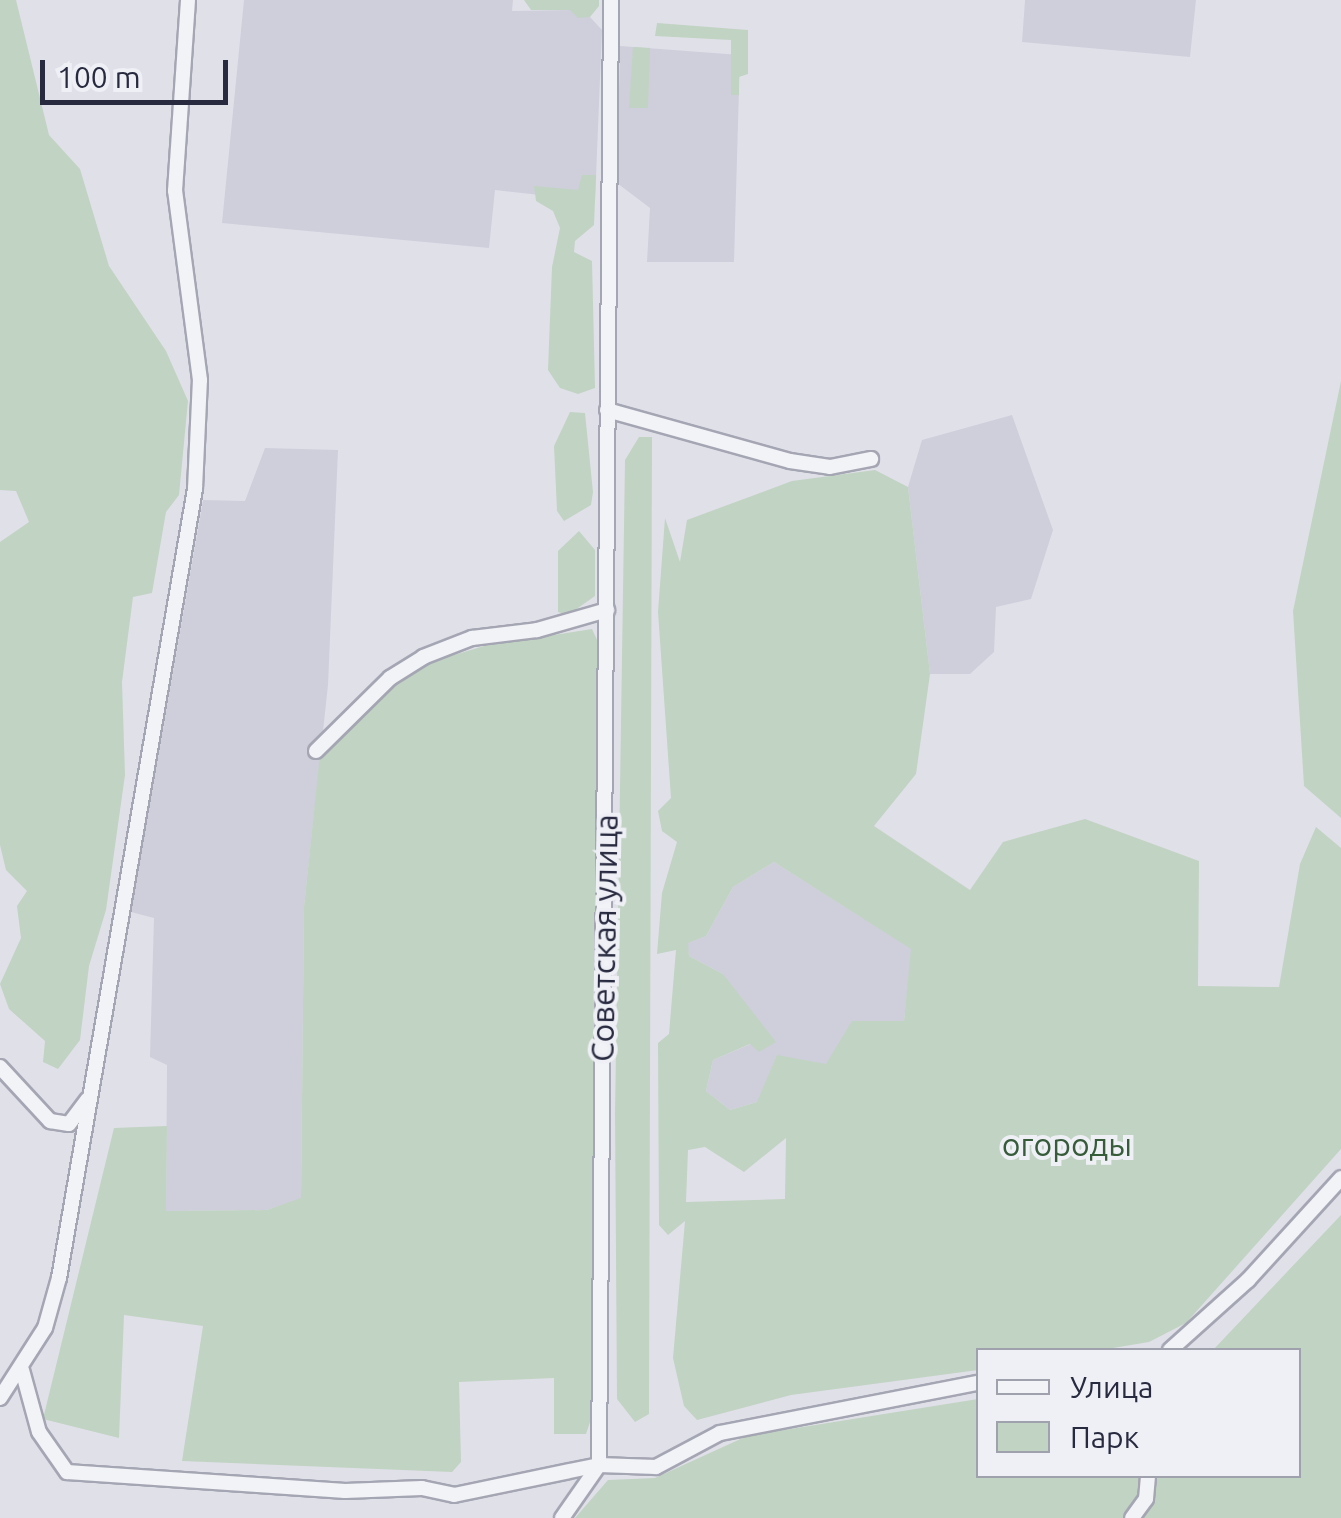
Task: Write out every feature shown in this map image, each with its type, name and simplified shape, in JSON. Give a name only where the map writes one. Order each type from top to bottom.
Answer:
[{"type":"street","points":[[0,1398],[22,1370],[45,1328],[60,1278],[202,430],[176,191],[188,0]]},
{"type":"street","name":"Советская улица","points":[[599,1465],[611,0]]},
{"type":"street","points":[[607,410],[790,461],[830,467],[871,459]]},
{"type":"street","points":[[316,751],[390,678],[423,656],[472,638],[606,610]]},
{"type":"street","points":[[0,1067],[50,1121],[69,1124],[92,1094]]},
{"type":"street","points":[[1172,1348],[1248,1280],[1341,1178]]},
{"type":"street","points":[[22,1370],[39,1432],[68,1472],[345,1491],[422,1488],[454,1494],[599,1465],[656,1467],[720,1432],[976,1384]]},
{"type":"street","points":[[562,1518],[599,1465]]},
{"type":"street","points":[[1132,1518],[1146,1499],[1148,1478]]},
{"type":"shaded area","points":[[244,0],[513,0],[512,11],[571,10],[590,17],[602,30],[595,201],[495,190],[489,248],[222,223]]},
{"type":"shaded area","points":[[1025,0],[1196,0],[1190,57],[1022,42]]},
{"type":"shaded area","points":[[620,46],[740,55],[734,262],[647,262],[650,208],[617,183]]},
{"type":"shaded area","points":[[1012,415],[1053,530],[1031,599],[996,607],[994,652],[970,674],[930,674],[908,487],[922,440]]},
{"type":"shaded area","points":[[265,448],[338,450],[328,685],[304,907],[301,1199],[267,1210],[166,1211],[167,1065],[150,1057],[154,918],[131,912],[203,500],[245,501]]},
{"type":"shaded area","points":[[774,862],[912,949],[904,1021],[757,1102],[730,1110],[706,1091],[713,1060],[751,1044],[723,974],[689,956],[687,943],[706,936],[733,887]]},
{"type":"green space","points":[[0,0],[16,0],[49,135],[80,169],[109,266],[166,351],[188,401],[179,495],[166,512],[152,593],[133,597],[122,682],[125,775],[106,910],[89,966],[80,1040],[58,1069],[43,1062],[45,1041],[9,1009],[0,984],[21,938],[17,906],[27,891],[6,870],[0,845],[0,542],[29,522],[16,491],[0,490]]},
{"type":"green space","points":[[524,0],[599,0],[599,6],[590,17],[578,18],[570,10],[531,10]]},
{"type":"green space","points":[[657,23],[748,30],[748,74],[739,77],[739,95],[731,95],[731,40],[655,36]]},
{"type":"green space","points":[[633,47],[650,48],[648,108],[629,108]]},
{"type":"green space","points":[[582,175],[596,175],[594,225],[575,241],[574,252],[592,261],[595,388],[578,394],[560,388],[548,370],[552,267],[560,228],[553,211],[536,201],[534,186],[578,190]]},
{"type":"green space","points":[[1341,381],[1341,818],[1304,786],[1293,611]]},
{"type":"green space","points":[[570,412],[585,413],[593,492],[591,505],[564,521],[557,511],[554,446]]},
{"type":"green space","points":[[639,437],[652,437],[649,1414],[635,1422],[617,1399],[615,1113],[625,460]]},
{"type":"green space","name":"огороды","points":[[875,470],[908,487],[930,674],[916,774],[874,826],[970,890],[1003,842],[1085,819],[1199,861],[1198,986],[1279,987],[1300,864],[1316,827],[1341,848],[1341,1149],[1186,1323],[1149,1342],[1113,1348],[976,1348],[976,1370],[791,1395],[697,1420],[684,1406],[673,1358],[685,1221],[668,1235],[659,1225],[658,1043],[669,1034],[676,950],[657,954],[662,893],[677,842],[662,831],[658,811],[671,798],[658,612],[665,518],[680,562],[687,520],[792,481]],"holes":[[[774,862],[911,949],[904,1021],[852,1021],[826,1064],[777,1055],[757,1102],[730,1110],[706,1091],[713,1060],[750,1044],[759,1052],[776,1042],[723,974],[689,956],[688,943],[706,936],[733,887]],[[786,1138],[785,1199],[686,1202],[688,1150],[705,1147],[744,1172]]]},
{"type":"green space","points":[[579,531],[595,550],[595,596],[568,615],[558,612],[558,551]]},
{"type":"green space","points":[[592,629],[598,642],[591,1419],[586,1434],[554,1434],[554,1378],[459,1382],[461,1462],[452,1472],[182,1461],[203,1326],[124,1315],[119,1438],[43,1419],[114,1128],[167,1126],[166,1211],[267,1210],[301,1198],[304,907],[320,754],[371,703],[431,662],[484,646]]},
{"type":"green space","points":[[1341,1215],[1341,1518],[575,1518],[608,1480],[655,1478],[747,1436],[976,1399],[976,1478],[1301,1478],[1301,1348],[1215,1348]]}]
